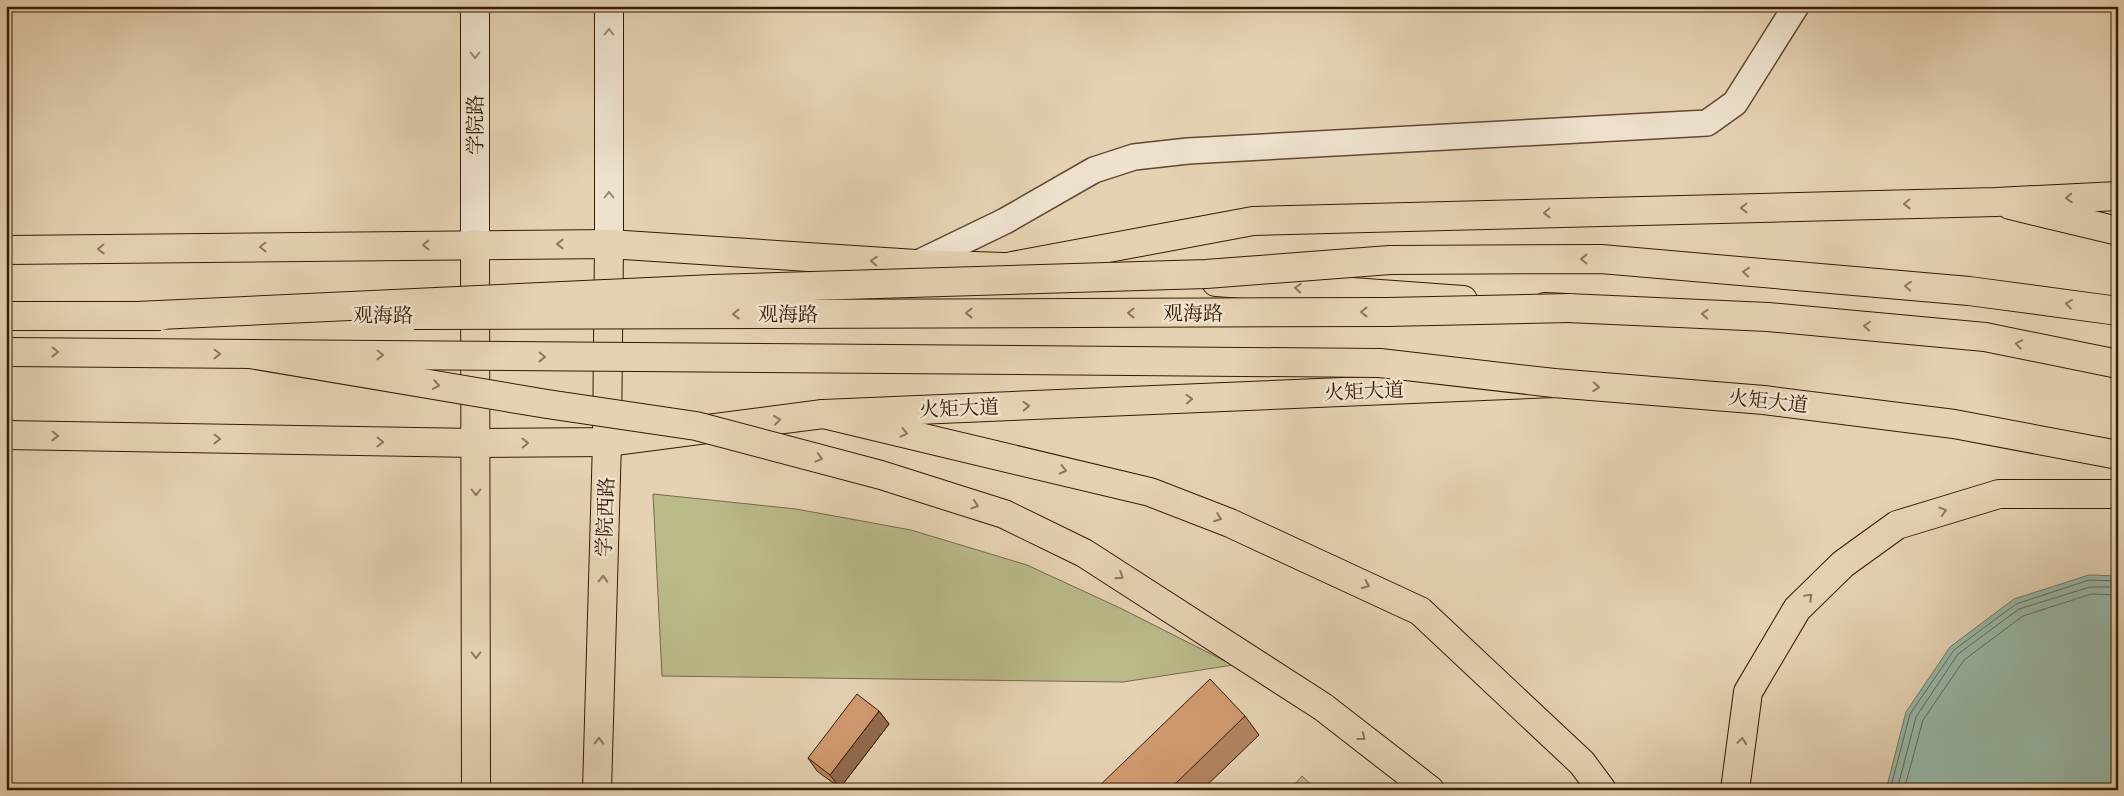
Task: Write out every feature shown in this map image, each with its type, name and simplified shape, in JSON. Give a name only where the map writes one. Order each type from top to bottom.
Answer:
[{"type":"main road","name":"学院路","points":[[474,244],[476,6]]},
{"type":"main road","points":[[609,6],[609,244]]},
{"type":"main road","points":[[1012,266],[1253,221],[1996,202],[2118,196]]},
{"type":"main road","points":[[1996,202],[2118,231]]},
{"type":"main road","points":[[474,244],[476,790]]},
{"type":"main road","points":[[6,250],[609,244],[916,264],[1012,266],[1570,308],[1768,317],[1985,337],[2118,364]]},
{"type":"main road","name":"学院西路","points":[[598,790],[607,442],[609,244]]},
{"type":"main road","points":[[137,316],[703,289],[1206,274],[1390,260],[1581,259],[1969,291],[2118,311]]},
{"type":"main road","name":"观海路","points":[[6,316],[1368,312],[1570,308]]},
{"type":"main road","name":"观海路","points":[[6,352],[1380,363],[1554,383]]},
{"type":"main road","points":[[250,354],[547,404],[696,426],[881,475],[1004,514],[1084,553],[1323,708],[1430,790]]},
{"type":"main road","name":"火矩大道","points":[[607,442],[823,414],[1554,383],[1764,400],[1954,424],[2118,455]]},
{"type":"main road","points":[[823,414],[1150,492],[1230,523],[1420,611],[1582,763],[1602,790]]},
{"type":"main road","points":[[6,435],[476,443],[607,442]]},
{"type":"main road","points":[[1735,790],[1748,692],[1797,609],[1842,564],[1897,525],[1999,494],[2118,494]]},
{"type":"street","points":[[916,264],[1005,221],[1094,170],[1134,157],[1198,150],[1707,123],[1735,103],[1796,6]]},
{"type":"green space","points":[[653,494],[796,509],[911,530],[1027,565],[1120,608],[1233,665],[1123,682],[662,676]]},
{"type":"green space","points":[[1302,776],[1317,790],[1290,790]]},
{"type":"water","points":[[2089,575],[2118,576],[2118,790],[1886,790],[1906,712],[1950,647],[2014,599]]},
{"type":"building","points":[[1210,679],[1245,716],[1169,790],[1095,790]]},
{"type":"building","points":[[857,694],[879,711],[830,775],[808,758]]}]
